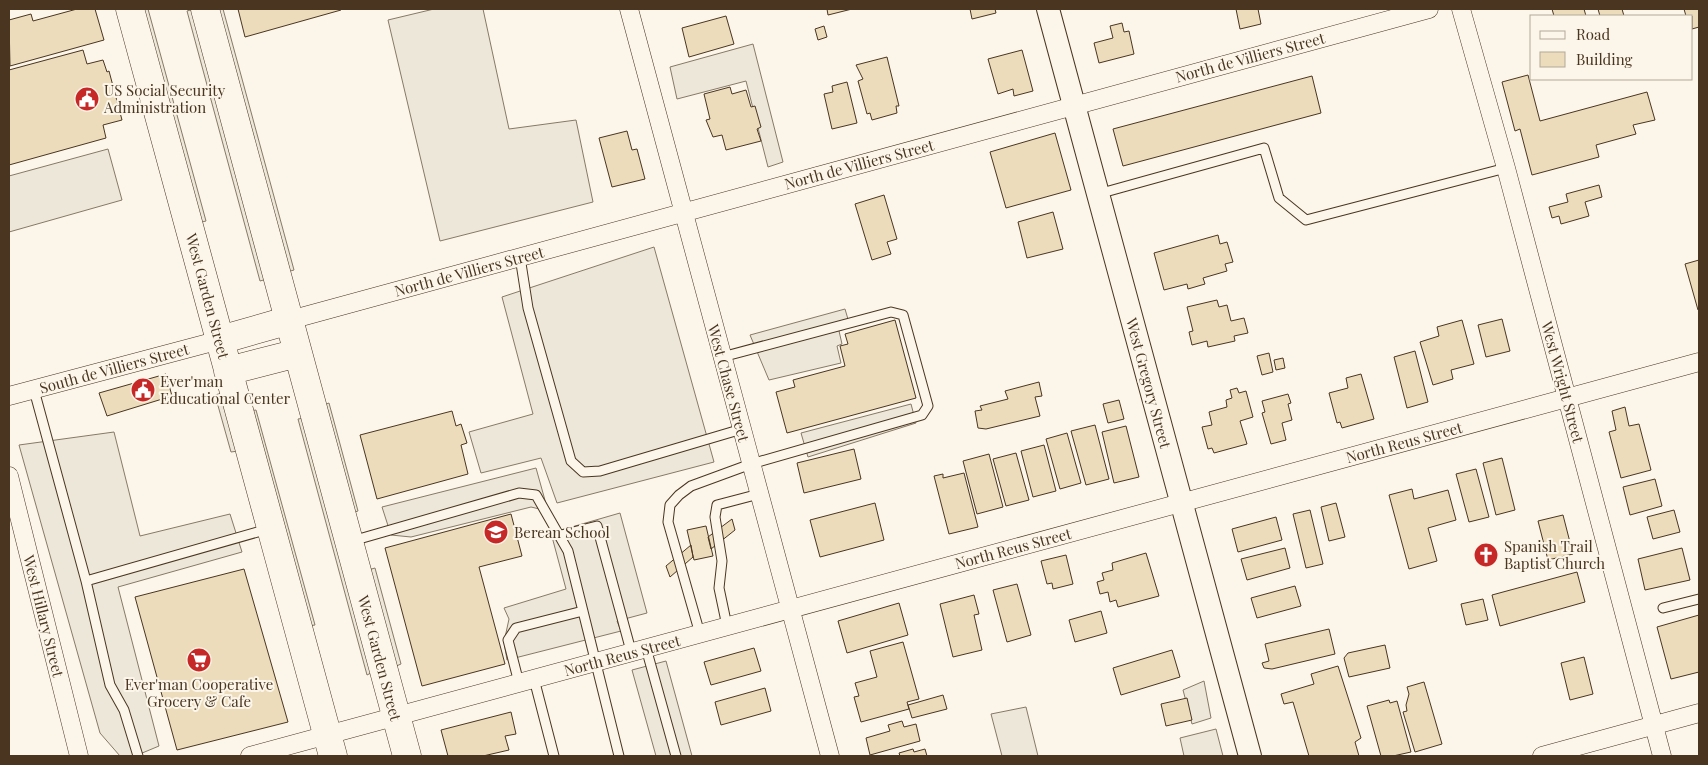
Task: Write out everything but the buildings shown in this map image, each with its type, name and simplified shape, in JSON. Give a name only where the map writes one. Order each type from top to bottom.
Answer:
[{"type":"main road","name":"West Garden Street","points":[[130,9],[330,746]]},
{"type":"main road","name":"West Garden Street","points":[[205,9],[407,756]]},
{"type":"main road","points":[[220,340],[290,320]]},
{"type":"main road","points":[[228,371],[298,353]]},
{"type":"street","name":"West Chase Street","points":[[629,9],[830,756]]},
{"type":"street","name":"West Gregory Street","points":[[1048,9],[1250,756]]},
{"type":"street","name":"North de Villiers Street","points":[[290,320],[1429,9]]},
{"type":"street","name":"West Wright Street","points":[[1461,9],[1506,168],[1662,756]]},
{"type":"street","name":"South de Villiers Street","points":[[9,396],[220,340]]},
{"type":"street","name":"North Reus Street","points":[[250,756],[330,746],[396,717],[639,649],[1699,362]]},
{"type":"street","name":"West Hillary Street","points":[[9,476],[79,756]]},
{"type":"street","points":[[1542,756],[1699,713]]},
{"type":"lane","points":[[1098,194],[1264,148],[1279,198],[1306,220],[1506,168]]},
{"type":"lane","points":[[520,257],[528,308],[571,461],[583,472],[600,472],[742,429]]},
{"type":"lane","points":[[700,634],[668,522],[670,505],[679,494],[691,486],[751,464],[922,416],[928,406],[903,314],[891,312],[722,357]]},
{"type":"lane","points":[[34,390],[86,581],[110,684],[124,710],[138,756]]},
{"type":"lane","points":[[349,542],[519,493],[536,495],[541,500],[568,551],[619,756]]},
{"type":"lane","points":[[727,626],[719,588],[722,561],[715,517],[717,506],[759,494]]},
{"type":"lane","points":[[560,535],[597,526],[676,756]]},
{"type":"lane","points":[[86,581],[271,528]]},
{"type":"lane","points":[[1663,608],[1699,599]]},
{"type":"lane","points":[[554,756],[527,681],[508,640],[516,628],[583,611]]},
{"type":"shaded area","points":[[141,9],[148,9],[206,221],[198,223]]},
{"type":"shaded area","points":[[194,9],[267,279],[260,281],[187,11]]},
{"type":"shaded area","points":[[216,9],[223,9],[294,270],[287,272]]},
{"type":"shaded area","points":[[434,9],[483,9],[509,129],[576,120],[593,202],[440,241],[388,20]]},
{"type":"shaded area","points":[[753,44],[783,162],[768,167],[746,81],[677,99],[670,67]]},
{"type":"shaded area","points":[[108,149],[122,200],[9,232],[9,176]]},
{"type":"shaded area","points":[[654,247],[714,462],[557,503],[541,458],[481,473],[469,432],[533,414],[502,297]]},
{"type":"shaded area","points":[[845,309],[850,326],[839,331],[842,344],[837,346],[841,363],[769,380],[750,335]]},
{"type":"shaded area","points":[[222,393],[238,451],[231,452],[215,395]]},
{"type":"shaded area","points":[[329,403],[358,511],[352,513],[324,405]]},
{"type":"shaded area","points":[[911,404],[916,423],[808,457],[801,433]]},
{"type":"shaded area","points":[[256,410],[315,625],[308,626],[249,411]]},
{"type":"shaded area","points":[[305,418],[373,672],[367,675],[298,419]]},
{"type":"shaded area","points":[[114,432],[140,536],[230,514],[242,552],[118,587],[159,746],[135,756],[120,756],[100,733],[19,445]]},
{"type":"shaded area","points":[[536,468],[548,511],[531,507],[411,537],[391,535],[382,507]]},
{"type":"shaded area","points":[[620,513],[647,613],[617,621],[621,631],[507,660],[504,642],[509,619],[504,608],[566,589],[551,533]]},
{"type":"shaded area","points":[[375,568],[401,664],[394,667],[368,570]]},
{"type":"shaded area","points":[[666,661],[692,756],[656,756],[632,670]]},
{"type":"shaded area","points":[[1204,681],[1211,718],[1192,724],[1183,690]]},
{"type":"shaded area","points":[[1026,707],[1038,756],[1002,756],[991,714]]},
{"type":"shaded area","points":[[1216,729],[1223,756],[1184,756],[1180,738]]},
{"type":"place","name":"US Social Security Administration","points":[[87,99]]},
{"type":"place","name":"Ever'man Educational Center","points":[[143,390]]},
{"type":"place","name":"Berean School","points":[[496,532]]},
{"type":"place","name":"Spanish Trail Baptist Church","points":[[1486,555]]},
{"type":"place","name":"Ever'man Cooperative Grocery & Cafe","points":[[199,660]]}]
